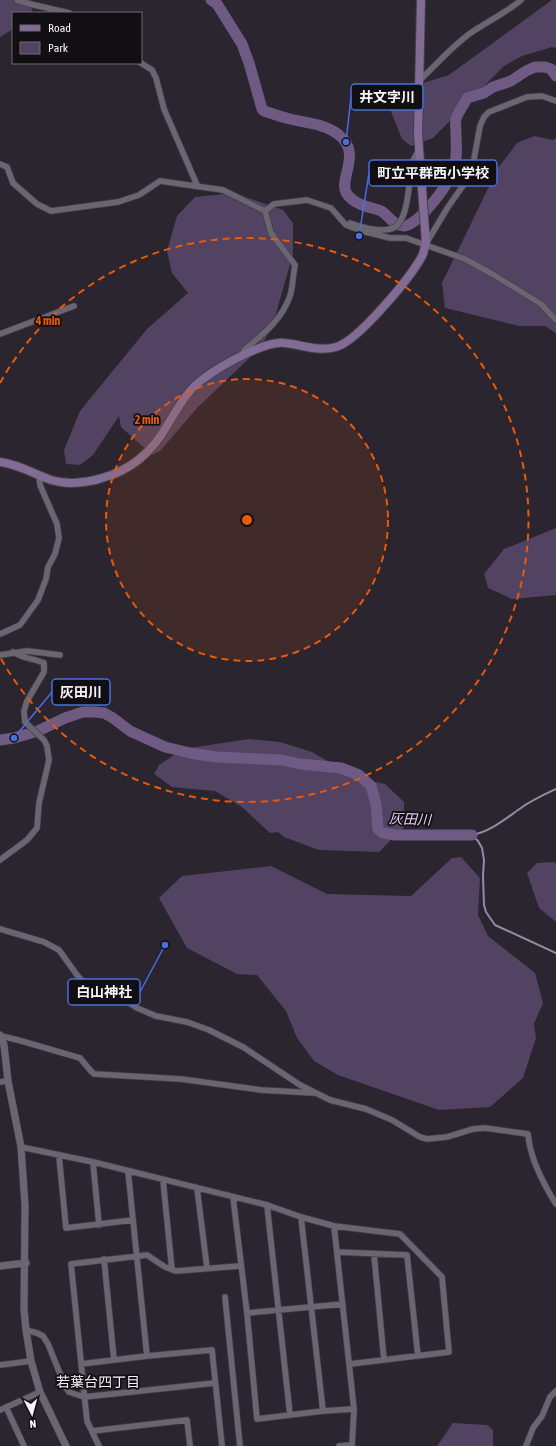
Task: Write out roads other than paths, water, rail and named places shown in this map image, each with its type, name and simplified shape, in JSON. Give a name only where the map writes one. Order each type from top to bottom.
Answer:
[{"type":"main road","points":[[0,462],[21,467],[53,481],[87,482],[114,475],[128,468],[147,453],[167,426],[180,404],[202,380],[226,364],[269,344],[284,342],[319,349],[337,346],[346,342],[359,331],[389,301],[412,273],[422,257],[426,244],[418,150],[421,0]]},
{"type":"street","points":[[17,0],[65,12]]},
{"type":"street","points":[[419,81],[460,41],[521,0]]},
{"type":"street","points":[[142,64],[152,70],[156,78],[164,110],[197,185]]},
{"type":"street","points":[[426,244],[448,207],[467,180],[474,159],[480,126],[484,117],[489,112],[527,97],[542,96],[556,101]]},
{"type":"street","points":[[342,221],[382,230],[391,229],[395,226],[400,221],[409,198],[411,165],[418,150]]},
{"type":"street","points":[[0,164],[7,167],[13,182],[20,190],[37,204],[51,211],[118,202],[139,195],[160,181],[197,185],[223,190],[265,211],[271,232],[295,265],[290,295],[282,314],[277,321],[244,350],[242,357]]},
{"type":"street","points":[[265,211],[274,204],[307,200],[331,208],[346,225],[362,231],[390,238],[406,238],[465,259],[541,304],[556,320]]},
{"type":"street","points":[[0,334],[74,306]]},
{"type":"street","points":[[0,634],[20,625],[38,600],[46,579],[48,567],[55,554],[59,538],[57,524],[40,485],[39,476]]},
{"type":"street","points":[[0,655],[27,651],[60,655]]},
{"type":"street","points":[[0,860],[27,840],[37,828],[39,803],[49,760],[47,746],[44,740],[25,722],[24,711],[27,701],[44,672],[44,663],[37,660],[23,658],[13,652]]},
{"type":"street","points":[[0,929],[44,942],[59,950],[84,983],[91,987],[120,997],[137,1008],[156,1016],[187,1022],[209,1030],[243,1047],[300,1085],[330,1100],[366,1109],[392,1120],[420,1137],[427,1139],[447,1137],[473,1129],[486,1128],[528,1134],[539,1172],[544,1184],[556,1204]]},
{"type":"street","points":[[0,1036],[80,1058],[94,1074],[181,1079],[261,1090],[317,1093]]},
{"type":"street","points":[[0,1036],[4,1045],[8,1081],[21,1147],[25,1205],[26,1263],[24,1310],[26,1330],[31,1361],[40,1392],[66,1446]]},
{"type":"street","points":[[0,1082],[8,1081]]},
{"type":"street","points":[[21,1147],[93,1162],[267,1205],[301,1217],[334,1226],[400,1234],[442,1277],[449,1352],[350,1364]]},
{"type":"street","points":[[59,1156],[66,1228],[133,1220]]},
{"type":"street","points":[[93,1162],[99,1225]]},
{"type":"street","points":[[128,1171],[147,1356]]},
{"type":"street","points":[[163,1180],[172,1270]]},
{"type":"street","points":[[197,1188],[207,1268]]},
{"type":"street","points":[[233,1197],[240,1266],[247,1314],[256,1419],[354,1409]]},
{"type":"street","points":[[267,1205],[290,1415]]},
{"type":"street","points":[[301,1217],[323,1411]]},
{"type":"street","points":[[334,1226],[354,1409],[352,1445],[339,1446]]},
{"type":"street","points":[[338,1252],[407,1255],[418,1356]]},
{"type":"street","points":[[374,1254],[384,1360]]},
{"type":"street","points":[[99,1446],[87,1421],[71,1264],[147,1255],[172,1270],[240,1266]]},
{"type":"street","points":[[104,1260],[114,1360]]},
{"type":"street","points":[[0,1266],[26,1263]]},
{"type":"street","points":[[225,1297],[240,1446]]},
{"type":"street","points":[[247,1314],[343,1304]]},
{"type":"street","points":[[26,1330],[38,1332],[43,1336],[69,1392],[84,1397],[215,1383]]},
{"type":"street","points":[[81,1364],[212,1350],[222,1446]]},
{"type":"street","points":[[0,1365],[31,1361]]},
{"type":"street","points":[[526,1446],[533,1428],[542,1416],[550,1397],[556,1390]]},
{"type":"street","points":[[0,1410],[40,1392]]},
{"type":"street","points":[[6,1407],[24,1446]]},
{"type":"street","points":[[92,1431],[187,1420],[190,1446]]},
{"type":"waterway","points":[[211,0],[217,4],[242,44],[262,109],[283,117],[328,128],[339,135],[346,142],[349,150],[345,182],[347,194],[357,203],[379,210],[396,224],[404,226],[410,224],[425,212],[446,185],[450,177],[455,166],[456,157],[456,119],[467,98],[484,93],[493,87],[511,81],[535,67],[545,67],[551,69],[556,76]]},
{"type":"waterway","name":"灰田川","points":[[0,740],[14,738],[38,731],[65,718],[83,712],[104,713],[130,731],[165,747],[216,757],[282,760],[300,764],[341,768],[359,775],[371,786],[376,804],[378,829],[383,833],[395,835],[472,835]]},
{"type":"waterway","points":[[472,835],[502,822],[527,804],[556,789]]},
{"type":"waterway","points":[[472,835],[482,848],[484,860],[484,905],[486,912],[495,925],[556,953]]},
{"type":"place","name":"井文字川","points":[[346,142]]},
{"type":"place","name":"町立平群西小学校","points":[[359,236]]},
{"type":"place","name":"灰田川","points":[[14,738]]},
{"type":"place","name":"白山神社","points":[[165,945]]},
{"type":"district","name":"若葉台四丁目","points":[[98,1382]]}]
